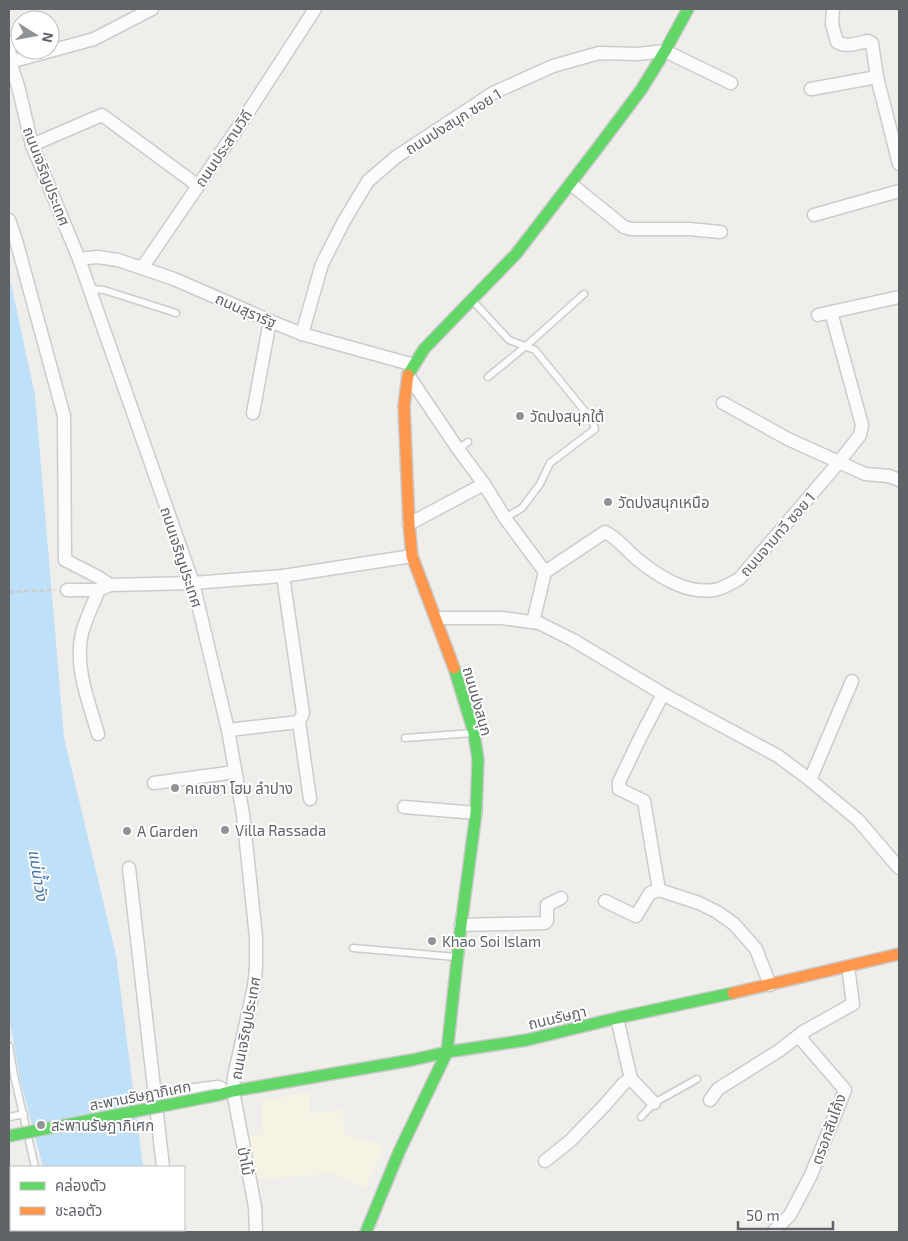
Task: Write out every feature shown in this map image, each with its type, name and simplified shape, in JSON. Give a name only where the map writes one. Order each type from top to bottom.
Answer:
[{"type":"street","points":[[10,62],[94,39],[152,9]]},
{"type":"street","name":"ถนนประสานวิถี","points":[[142,268],[241,123],[315,9]]},
{"type":"street","points":[[533,622],[546,572],[505,518],[463,445],[411,370],[424,349],[516,254],[571,184],[641,90],[688,9]]},
{"type":"street","points":[[834,9],[832,24],[837,42],[847,46],[868,41],[872,43],[877,77],[899,164]]},
{"type":"street","name":"ถนนเจริญประเทศ","points":[[9,42],[10,62],[18,86],[32,145],[79,259],[193,583],[228,730],[243,814],[255,927],[256,967],[254,987],[234,1077],[233,1091]]},
{"type":"street","points":[[665,51],[731,83]]},
{"type":"street","name":"ถนนปงสนุก ซอย 1","points":[[302,334],[322,264],[344,221],[368,181],[396,157],[493,93],[552,66],[599,53],[638,54],[665,51]]},
{"type":"street","points":[[811,89],[877,77]]},
{"type":"street","points":[[32,145],[102,115],[198,185]]},
{"type":"street","points":[[571,184],[624,226],[631,229],[689,229],[721,232]]},
{"type":"street","points":[[814,214],[899,191]]},
{"type":"street","points":[[9,220],[64,416],[65,560],[98,577],[105,588]]},
{"type":"street","name":"ถนนสุรารัฐ","points":[[79,259],[96,257],[118,260],[142,268],[183,283],[302,334],[411,370]]},
{"type":"street","points":[[818,314],[899,297]]},
{"type":"street","name":"ถนนจามทวี ซอย 1","points":[[546,572],[605,532],[612,535],[637,559],[669,581],[696,591],[716,590],[739,579],[860,435],[862,425],[831,312]]},
{"type":"street","points":[[254,414],[270,321]]},
{"type":"street","name":"ถนนปงสนุก","points":[[366,1232],[399,1152],[447,1052],[476,813],[478,760],[474,732],[436,618],[412,556],[404,406],[411,370]]},
{"type":"street","points":[[723,403],[788,439],[865,474],[890,476],[899,480]]},
{"type":"street","points":[[409,524],[484,484]]},
{"type":"street","points":[[67,590],[284,576],[412,556]]},
{"type":"street","points":[[284,576],[304,714],[299,722],[310,799]]},
{"type":"street","points":[[98,734],[80,672],[79,652],[86,619],[105,588]]},
{"type":"street","points":[[436,618],[502,618],[533,622],[539,623],[573,640],[663,694],[778,756],[858,820],[899,868]]},
{"type":"street","points":[[810,780],[852,681]]},
{"type":"street","points":[[659,890],[644,801],[619,789],[619,782],[663,694]]},
{"type":"street","points":[[228,730],[299,722]]},
{"type":"street","points":[[154,783],[235,772]]},
{"type":"street","points":[[404,807],[476,813]]},
{"type":"street","points":[[129,868],[163,1166]]},
{"type":"street","points":[[605,901],[636,916],[650,893],[659,890],[699,903],[717,912],[734,924],[756,949],[770,985]]},
{"type":"street","points":[[461,925],[545,923],[547,921],[547,905],[561,898]]},
{"type":"street","name":"ถนนรัษฎา","points":[[218,1096],[233,1091],[412,1060],[447,1052],[527,1040],[899,954]]},
{"type":"street","points":[[710,1100],[718,1089],[780,1050],[803,1032],[853,1004],[848,967]]},
{"type":"street","points":[[618,1018],[631,1079],[654,1103]]},
{"type":"street","name":"ตรอกสันโค้ง","points":[[773,1232],[790,1215],[812,1175],[845,1090],[802,1040],[803,1032]]},
{"type":"street","points":[[545,1161],[570,1141],[624,1083],[631,1079]]},
{"type":"street","points":[[155,1095],[218,1087],[233,1091]]},
{"type":"street","name":"ป่าไม้","points":[[233,1091],[255,1207],[256,1232]]},
{"type":"street","name":"สะพานรัษฏาภิเศก","points":[[9,1136],[218,1096]]},
{"type":"lane","points":[[90,289],[104,290],[176,313]]},
{"type":"lane","points":[[488,377],[584,294]]},
{"type":"lane","points":[[472,300],[509,340],[535,350],[592,420],[595,429],[550,464],[540,484],[522,508],[505,518]]},
{"type":"lane","points":[[405,738],[474,732]]},
{"type":"lane","points":[[353,948],[458,957]]},
{"type":"lane","points":[[9,1046],[35,1166]]},
{"type":"lane","points":[[641,1117],[654,1103],[697,1078]]},
{"type":"lane","points":[[9,1117],[24,1114]]},
{"type":"path","points":[[9,592],[67,590]]},
{"type":"shaded area","points":[[309,1093],[310,1113],[343,1110],[344,1134],[384,1146],[365,1188],[334,1174],[255,1179],[246,1135],[263,1135],[262,1100]]},
{"type":"water","name":"แม่น้ำวัง","points":[[9,274],[35,395],[64,737],[116,955],[143,1166],[43,1166],[20,1079],[9,1016]]},
{"type":"water","points":[[60,1231],[152,1232],[60,1232]]},
{"type":"traffic: fast","points":[[408,375],[424,349],[516,254],[596,150],[641,90],[688,9]]},
{"type":"traffic: fast","points":[[366,1232],[399,1152],[447,1052],[476,813],[478,760],[474,733],[454,668]]},
{"type":"traffic: fast","points":[[218,1095],[447,1052],[527,1040],[733,993]]},
{"type":"traffic: fast","points":[[9,1136],[218,1095]]},
{"type":"traffic: slow","points":[[408,375],[404,406],[412,556],[454,668]]},
{"type":"traffic: slow","points":[[733,993],[899,954]]},
{"type":"place","name":"วัดปงสนุกใต้","points":[[520,416]]},
{"type":"place","name":"วัดปงสนุกเหนือ","points":[[608,502]]},
{"type":"place","name":"คเณชา โฮม ลำปาง","points":[[175,788]]},
{"type":"place","name":"Villa Rassada","points":[[225,830]]},
{"type":"place","name":"A Garden","points":[[127,831]]},
{"type":"place","name":"Khao Soi Islam","points":[[432,941]]},
{"type":"place","name":"สะพานรัษฎาภิเศก","points":[[41,1125]]}]
